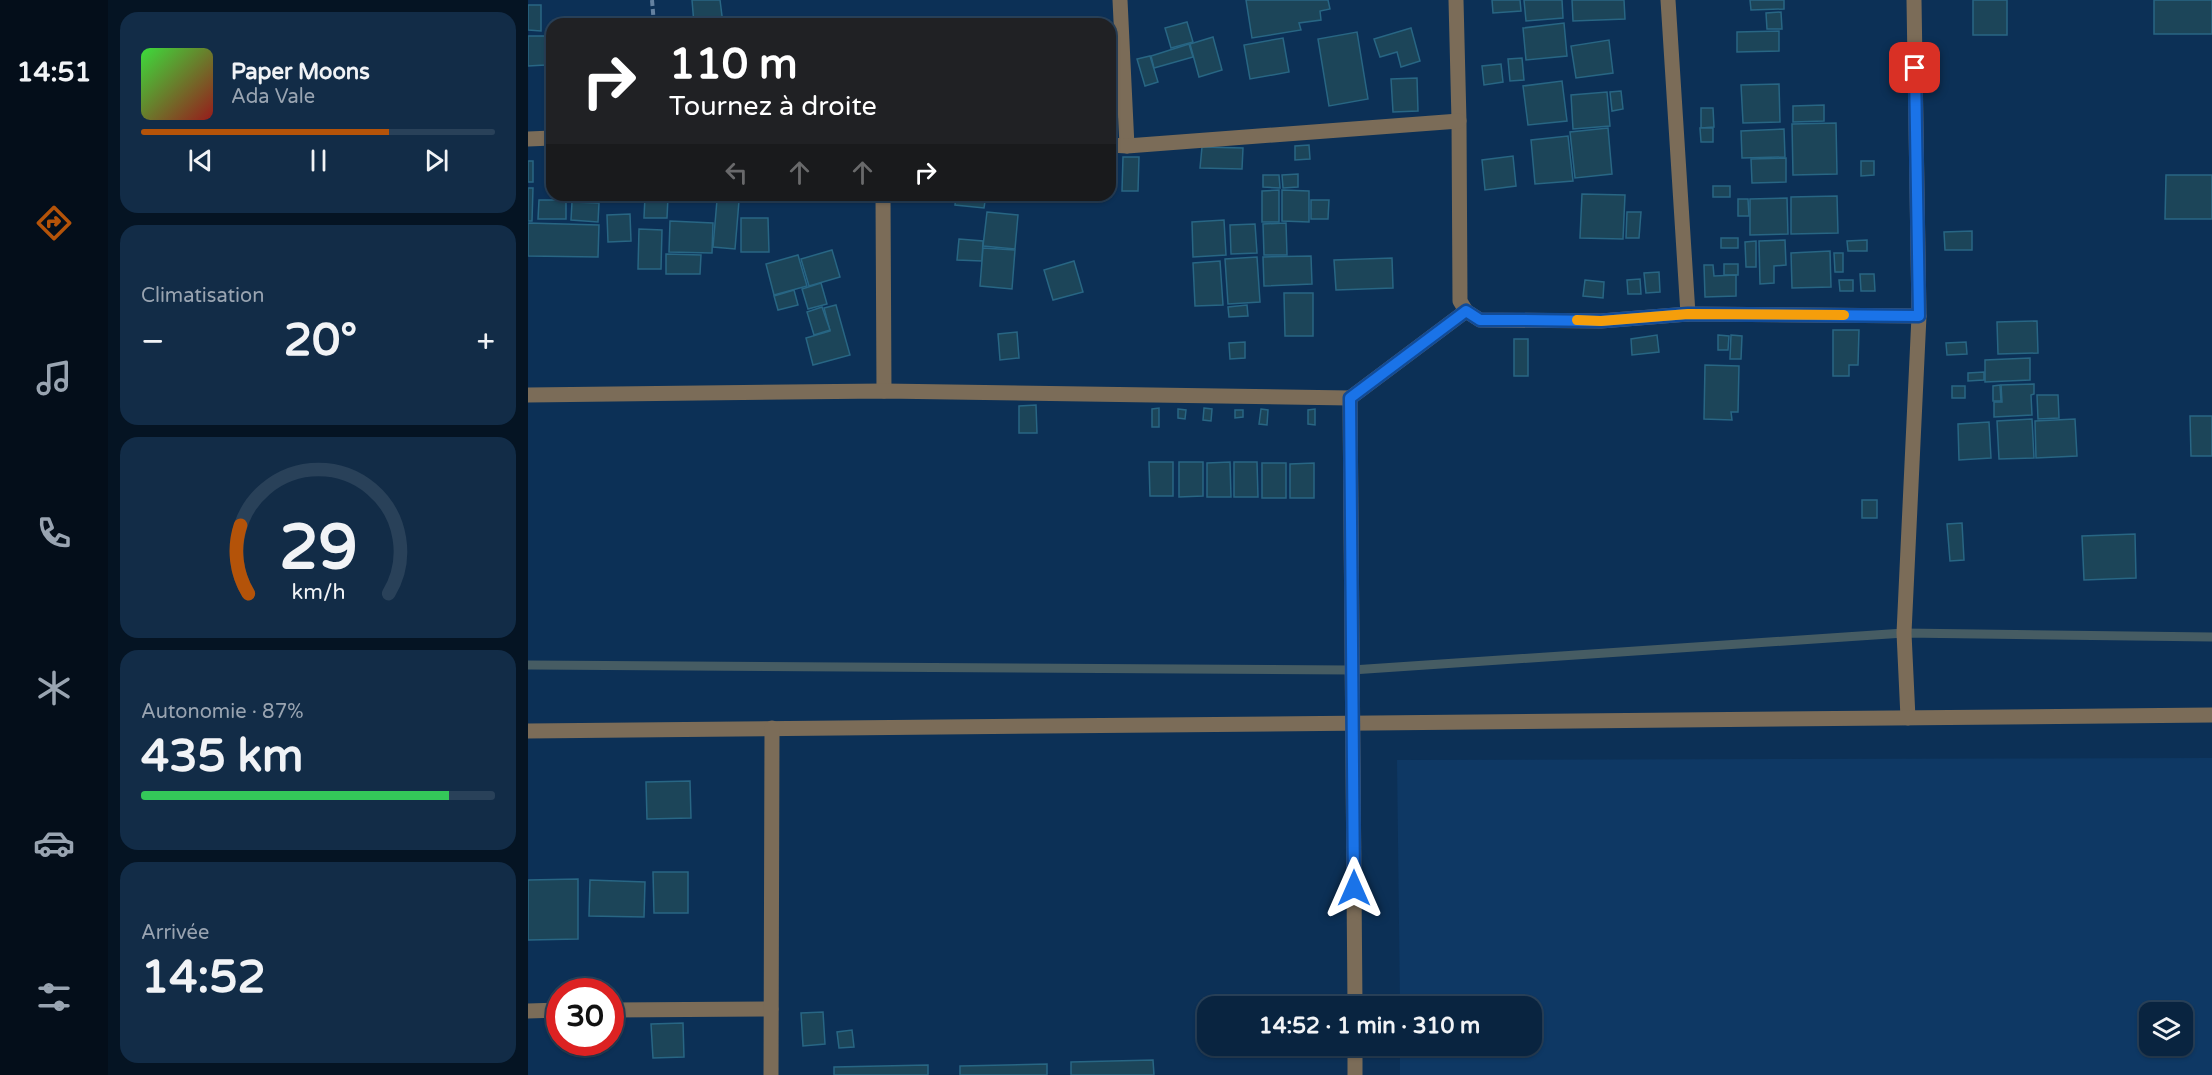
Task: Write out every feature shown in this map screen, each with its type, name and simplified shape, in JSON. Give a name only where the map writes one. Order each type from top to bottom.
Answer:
[{"type":"street","points":[[1120,0],[1127,146]]},
{"type":"street","points":[[1456,0],[1460,120],[1460,301],[1466,311],[1480,320],[1601,321],[1688,314],[1919,316]]},
{"type":"street","points":[[1668,0],[1688,314]]},
{"type":"street","points":[[1908,718],[1904,633],[1919,316],[1914,0]]},
{"type":"street","points":[[1116,145],[1460,120]]},
{"type":"street","points":[[528,139],[546,138]]},
{"type":"street","points":[[883,201],[884,391]]},
{"type":"street","points":[[528,395],[884,391],[1350,398],[1466,311]]},
{"type":"street","points":[[1350,398],[1355,996]]},
{"type":"street","points":[[528,731],[2212,715]]},
{"type":"street","points":[[771,1075],[772,728]]},
{"type":"street","points":[[624,1010],[771,1009]]},
{"type":"street","points":[[528,1011],[546,1010]]},
{"type":"street","points":[[1355,1056],[1355,1075]]},
{"type":"path","points":[[652,0],[654,18]]},
{"type":"shaded area","points":[[2212,758],[2212,1075],[1400,1075],[1400,1056],[1542,1056],[1542,996],[1400,996],[1397,760]]},
{"type":"building","points":[[692,0],[720,0],[722,18],[694,18]]},
{"type":"building","points":[[1246,0],[1328,0],[1330,9],[1320,11],[1321,20],[1299,23],[1301,30],[1252,38]]},
{"type":"building","points":[[1492,0],[1520,0],[1521,11],[1493,13]]},
{"type":"building","points":[[1524,0],[1562,0],[1563,18],[1526,21]]},
{"type":"building","points":[[1572,0],[1624,0],[1625,19],[1573,21]]},
{"type":"building","points":[[1750,0],[1784,0],[1784,9],[1751,10]]},
{"type":"building","points":[[1973,0],[2007,0],[2007,35],[1973,35]]},
{"type":"building","points":[[2154,0],[2212,0],[2212,34],[2154,34]]},
{"type":"building","points":[[528,5],[541,5],[541,31],[528,30]]},
{"type":"building","points":[[1781,12],[1782,29],[1767,29],[1766,13]]},
{"type":"building","points":[[1187,22],[1193,42],[1171,48],[1165,28]]},
{"type":"building","points":[[1564,23],[1567,56],[1526,60],[1523,28]]},
{"type":"building","points":[[1411,28],[1420,61],[1401,67],[1397,52],[1380,57],[1374,39]]},
{"type":"building","points":[[1779,31],[1779,51],[1737,52],[1737,32]]},
{"type":"building","points":[[1357,32],[1368,99],[1329,106],[1318,39]]},
{"type":"building","points":[[528,36],[545,36],[545,65],[528,66]]},
{"type":"building","points":[[1213,37],[1222,70],[1199,77],[1190,44]]},
{"type":"building","points":[[1283,38],[1289,72],[1250,79],[1244,45]]},
{"type":"building","points":[[1609,40],[1613,73],[1576,78],[1571,46]]},
{"type":"building","points":[[1189,44],[1193,57],[1154,68],[1151,56]]},
{"type":"building","points":[[1150,56],[1158,82],[1145,86],[1137,59]]},
{"type":"building","points":[[1522,58],[1524,80],[1510,81],[1508,59]]},
{"type":"building","points":[[1501,64],[1503,82],[1484,85],[1482,66]]},
{"type":"building","points":[[1417,78],[1418,111],[1393,112],[1391,79]]},
{"type":"building","points":[[1562,81],[1567,121],[1528,125],[1523,86]]},
{"type":"building","points":[[1779,84],[1780,122],[1743,123],[1741,85]]},
{"type":"building","points":[[1621,91],[1623,109],[1612,111],[1610,92]]},
{"type":"building","points":[[1607,92],[1610,126],[1573,129],[1571,95]]},
{"type":"building","points":[[1824,105],[1824,121],[1793,122],[1793,106]]},
{"type":"building","points":[[1701,108],[1713,108],[1714,127],[1701,128]]},
{"type":"building","points":[[1836,123],[1837,174],[1793,175],[1792,124]]},
{"type":"building","points":[[1608,128],[1612,174],[1575,178],[1570,132]]},
{"type":"building","points":[[1700,128],[1713,128],[1713,142],[1701,142]]},
{"type":"building","points":[[1784,129],[1785,157],[1742,158],[1741,131]]},
{"type":"building","points":[[1568,136],[1573,181],[1535,184],[1531,140]]},
{"type":"building","points":[[1309,145],[1310,159],[1295,160],[1295,146]]},
{"type":"building","points":[[1202,147],[1243,148],[1242,169],[1200,168]]},
{"type":"building","points":[[1513,156],[1516,186],[1485,190],[1482,160]]},
{"type":"building","points":[[1123,157],[1139,157],[1138,191],[1122,191]]},
{"type":"building","points":[[1786,158],[1786,182],[1752,183],[1751,159]]},
{"type":"building","points":[[528,161],[533,161],[533,182],[528,182]]},
{"type":"building","points":[[1861,161],[1874,161],[1874,175],[1861,176]]},
{"type":"building","points":[[1298,174],[1298,187],[1283,188],[1282,175]]},
{"type":"building","points":[[1263,175],[1279,175],[1280,188],[1263,187]]},
{"type":"building","points":[[2166,175],[2212,175],[2212,219],[2165,219]]},
{"type":"building","points":[[1713,186],[1730,186],[1730,197],[1713,197]]},
{"type":"building","points":[[528,188],[533,188],[532,221],[528,221]]},
{"type":"building","points":[[1279,190],[1279,222],[1262,222],[1262,191]]},
{"type":"building","points":[[1282,190],[1309,191],[1309,222],[1282,221]]},
{"type":"building","points":[[1582,194],[1625,195],[1623,239],[1580,238]]},
{"type":"building","points":[[1837,196],[1838,233],[1791,234],[1791,197]]},
{"type":"building","points":[[1787,198],[1788,234],[1750,235],[1750,199]]},
{"type":"building","points":[[1738,199],[1748,199],[1749,216],[1738,216]]},
{"type":"building","points":[[539,200],[566,201],[566,219],[538,219]]},
{"type":"building","points":[[1311,200],[1329,200],[1328,219],[1311,219]]},
{"type":"building","points":[[645,201],[668,201],[667,218],[644,218]]},
{"type":"building","points":[[717,201],[739,201],[735,249],[713,247]]},
{"type":"building","points":[[955,201],[985,201],[984,208],[955,205]]},
{"type":"building","points":[[572,202],[599,203],[598,222],[571,220]]},
{"type":"building","points":[[987,212],[1018,215],[1015,249],[983,246]]},
{"type":"building","points":[[1627,212],[1641,212],[1639,238],[1626,238]]},
{"type":"building","points":[[630,214],[631,241],[608,242],[607,215]]},
{"type":"building","points":[[741,218],[768,218],[769,252],[741,252]]},
{"type":"building","points":[[1224,220],[1226,255],[1193,257],[1192,222]]},
{"type":"building","points":[[670,221],[713,223],[712,253],[669,252]]},
{"type":"building","points":[[528,223],[599,225],[598,257],[528,256]]},
{"type":"building","points":[[1286,223],[1287,255],[1264,255],[1263,224]]},
{"type":"building","points":[[1255,224],[1257,253],[1231,254],[1230,225]]},
{"type":"building","points":[[639,229],[662,230],[661,269],[638,269]]},
{"type":"building","points":[[1972,231],[1972,250],[1945,250],[1944,232]]},
{"type":"building","points":[[1721,238],[1738,238],[1738,248],[1721,248]]},
{"type":"building","points":[[959,239],[983,241],[982,261],[957,260]]},
{"type":"building","points":[[1785,240],[1786,265],[1774,266],[1774,283],[1760,284],[1759,241]]},
{"type":"building","points":[[1867,240],[1867,251],[1848,251],[1847,241]]},
{"type":"building","points":[[1756,241],[1756,267],[1746,267],[1745,242]]},
{"type":"building","points":[[983,248],[1015,250],[1012,289],[980,286]]},
{"type":"building","points":[[832,250],[840,277],[809,286],[801,259]]},
{"type":"building","points":[[1830,251],[1831,287],[1792,288],[1791,253]]},
{"type":"building","points":[[1834,253],[1843,253],[1843,272],[1835,272]]},
{"type":"building","points":[[666,254],[701,255],[700,274],[666,274]]},
{"type":"building","points":[[798,255],[807,286],[774,295],[766,264]]},
{"type":"building","points":[[1311,256],[1312,284],[1264,286],[1263,257]]},
{"type":"building","points":[[1257,257],[1260,302],[1228,304],[1225,259]]},
{"type":"building","points":[[1392,258],[1393,288],[1336,290],[1334,260]]},
{"type":"building","points":[[1074,261],[1083,292],[1053,300],[1044,270]]},
{"type":"building","points":[[1220,261],[1223,305],[1195,306],[1193,263]]},
{"type":"building","points":[[1724,264],[1738,264],[1738,275],[1724,275]]},
{"type":"building","points":[[1704,265],[1713,265],[1714,276],[1736,275],[1736,296],[1705,297]]},
{"type":"building","points":[[1659,272],[1660,292],[1646,293],[1644,273]]},
{"type":"building","points":[[1860,274],[1874,274],[1875,291],[1861,291]]},
{"type":"building","points":[[1640,279],[1641,294],[1628,294],[1627,280]]},
{"type":"building","points":[[1585,280],[1604,282],[1603,298],[1583,296]]},
{"type":"building","points":[[1839,280],[1853,280],[1853,291],[1840,291]]},
{"type":"building","points":[[821,283],[827,304],[808,309],[802,289]]},
{"type":"building","points":[[794,290],[798,305],[778,310],[774,296]]},
{"type":"building","points":[[1284,293],[1313,293],[1313,336],[1285,336]]},
{"type":"building","points":[[836,305],[850,355],[813,365],[806,338],[830,331],[824,308]]},
{"type":"building","points":[[1247,305],[1248,316],[1229,317],[1228,307]]},
{"type":"building","points":[[822,307],[830,330],[814,335],[807,312]]},
{"type":"building","points":[[2037,321],[2038,353],[1998,354],[1997,322]]},
{"type":"building","points":[[1833,330],[1859,330],[1858,365],[1849,365],[1849,376],[1833,376]]},
{"type":"building","points":[[1017,332],[1019,358],[1000,360],[998,334]]},
{"type":"building","points":[[1657,335],[1659,352],[1632,355],[1631,339]]},
{"type":"building","points":[[1718,335],[1729,336],[1728,350],[1718,350]]},
{"type":"building","points":[[1731,335],[1742,336],[1741,359],[1730,359]]},
{"type":"building","points":[[1514,339],[1528,339],[1528,376],[1514,376]]},
{"type":"building","points":[[1245,342],[1245,358],[1230,359],[1229,343]]},
{"type":"building","points":[[1966,342],[1967,354],[1947,355],[1946,343]]},
{"type":"building","points":[[2030,358],[2030,380],[1985,382],[1985,360]]},
{"type":"building","points":[[1705,365],[1739,366],[1738,412],[1731,412],[1732,420],[1704,419]]},
{"type":"building","points":[[1984,372],[1984,380],[1968,381],[1968,373]]},
{"type":"building","points":[[2034,384],[2034,394],[2031,395],[2032,415],[1994,417],[1994,402],[2002,402],[2001,385]]},
{"type":"building","points":[[2000,385],[2001,401],[1993,401],[1993,386]]},
{"type":"building","points":[[1952,386],[1965,386],[1965,398],[1952,398]]},
{"type":"building","points":[[2037,395],[2058,395],[2059,418],[2038,419]]},
{"type":"building","points":[[1036,405],[1037,433],[1019,433],[1019,406]]},
{"type":"building","points":[[1159,408],[1159,427],[1152,427],[1152,409]]},
{"type":"building","points":[[1204,408],[1212,409],[1211,421],[1203,420]]},
{"type":"building","points":[[1178,409],[1186,410],[1185,419],[1178,418]]},
{"type":"building","points":[[1261,409],[1268,410],[1267,425],[1259,424]]},
{"type":"building","points":[[1315,409],[1315,425],[1308,424],[1308,410]]},
{"type":"building","points":[[1235,410],[1243,410],[1243,417],[1235,418]]},
{"type":"building","points":[[2190,416],[2212,416],[2212,456],[2191,456]]},
{"type":"building","points":[[2032,419],[2034,458],[1999,459],[1997,421]]},
{"type":"building","points":[[2075,419],[2077,456],[2036,458],[2035,421]]},
{"type":"building","points":[[1989,422],[1991,458],[1959,460],[1958,424]]},
{"type":"building","points":[[1149,462],[1173,462],[1173,496],[1150,496]]},
{"type":"building","points":[[1179,462],[1203,462],[1203,496],[1179,497]]},
{"type":"building","points":[[1230,462],[1231,497],[1207,497],[1207,463]]},
{"type":"building","points":[[1234,462],[1257,462],[1258,497],[1234,497]]},
{"type":"building","points":[[1262,463],[1286,463],[1286,498],[1262,498]]},
{"type":"building","points":[[1314,463],[1314,498],[1290,498],[1290,464]]},
{"type":"building","points":[[1862,500],[1877,500],[1877,518],[1862,518]]},
{"type":"building","points":[[1962,523],[1964,560],[1950,561],[1947,524]]},
{"type":"building","points":[[2135,534],[2136,578],[2084,580],[2082,536]]},
{"type":"building","points":[[690,781],[691,818],[647,819],[646,782]]},
{"type":"building","points":[[653,872],[688,872],[688,913],[654,913]]},
{"type":"building","points":[[578,879],[578,939],[528,940],[528,880]]},
{"type":"building","points":[[590,880],[645,882],[644,917],[589,916]]},
{"type":"building","points":[[823,1012],[825,1044],[803,1046],[801,1013]]},
{"type":"building","points":[[683,1023],[684,1057],[653,1058],[651,1024]]},
{"type":"building","points":[[852,1030],[854,1047],[839,1048],[837,1032]]},
{"type":"building","points":[[1153,1060],[1154,1075],[1071,1075],[1071,1062]]},
{"type":"building","points":[[1047,1064],[1047,1075],[960,1075],[960,1066]]},
{"type":"building","points":[[928,1065],[928,1075],[834,1075],[834,1067]]},
{"type":"waterway","points":[[528,665],[1352,670],[1904,633],[2212,637]]},
{"type":"slow traffic","points":[[1577,320],[1601,321],[1688,314],[1844,315]]},
{"type":"route","points":[[1354,888],[1350,398],[1466,311],[1480,320],[1601,321],[1688,314],[1919,316],[1915,68]]}]
